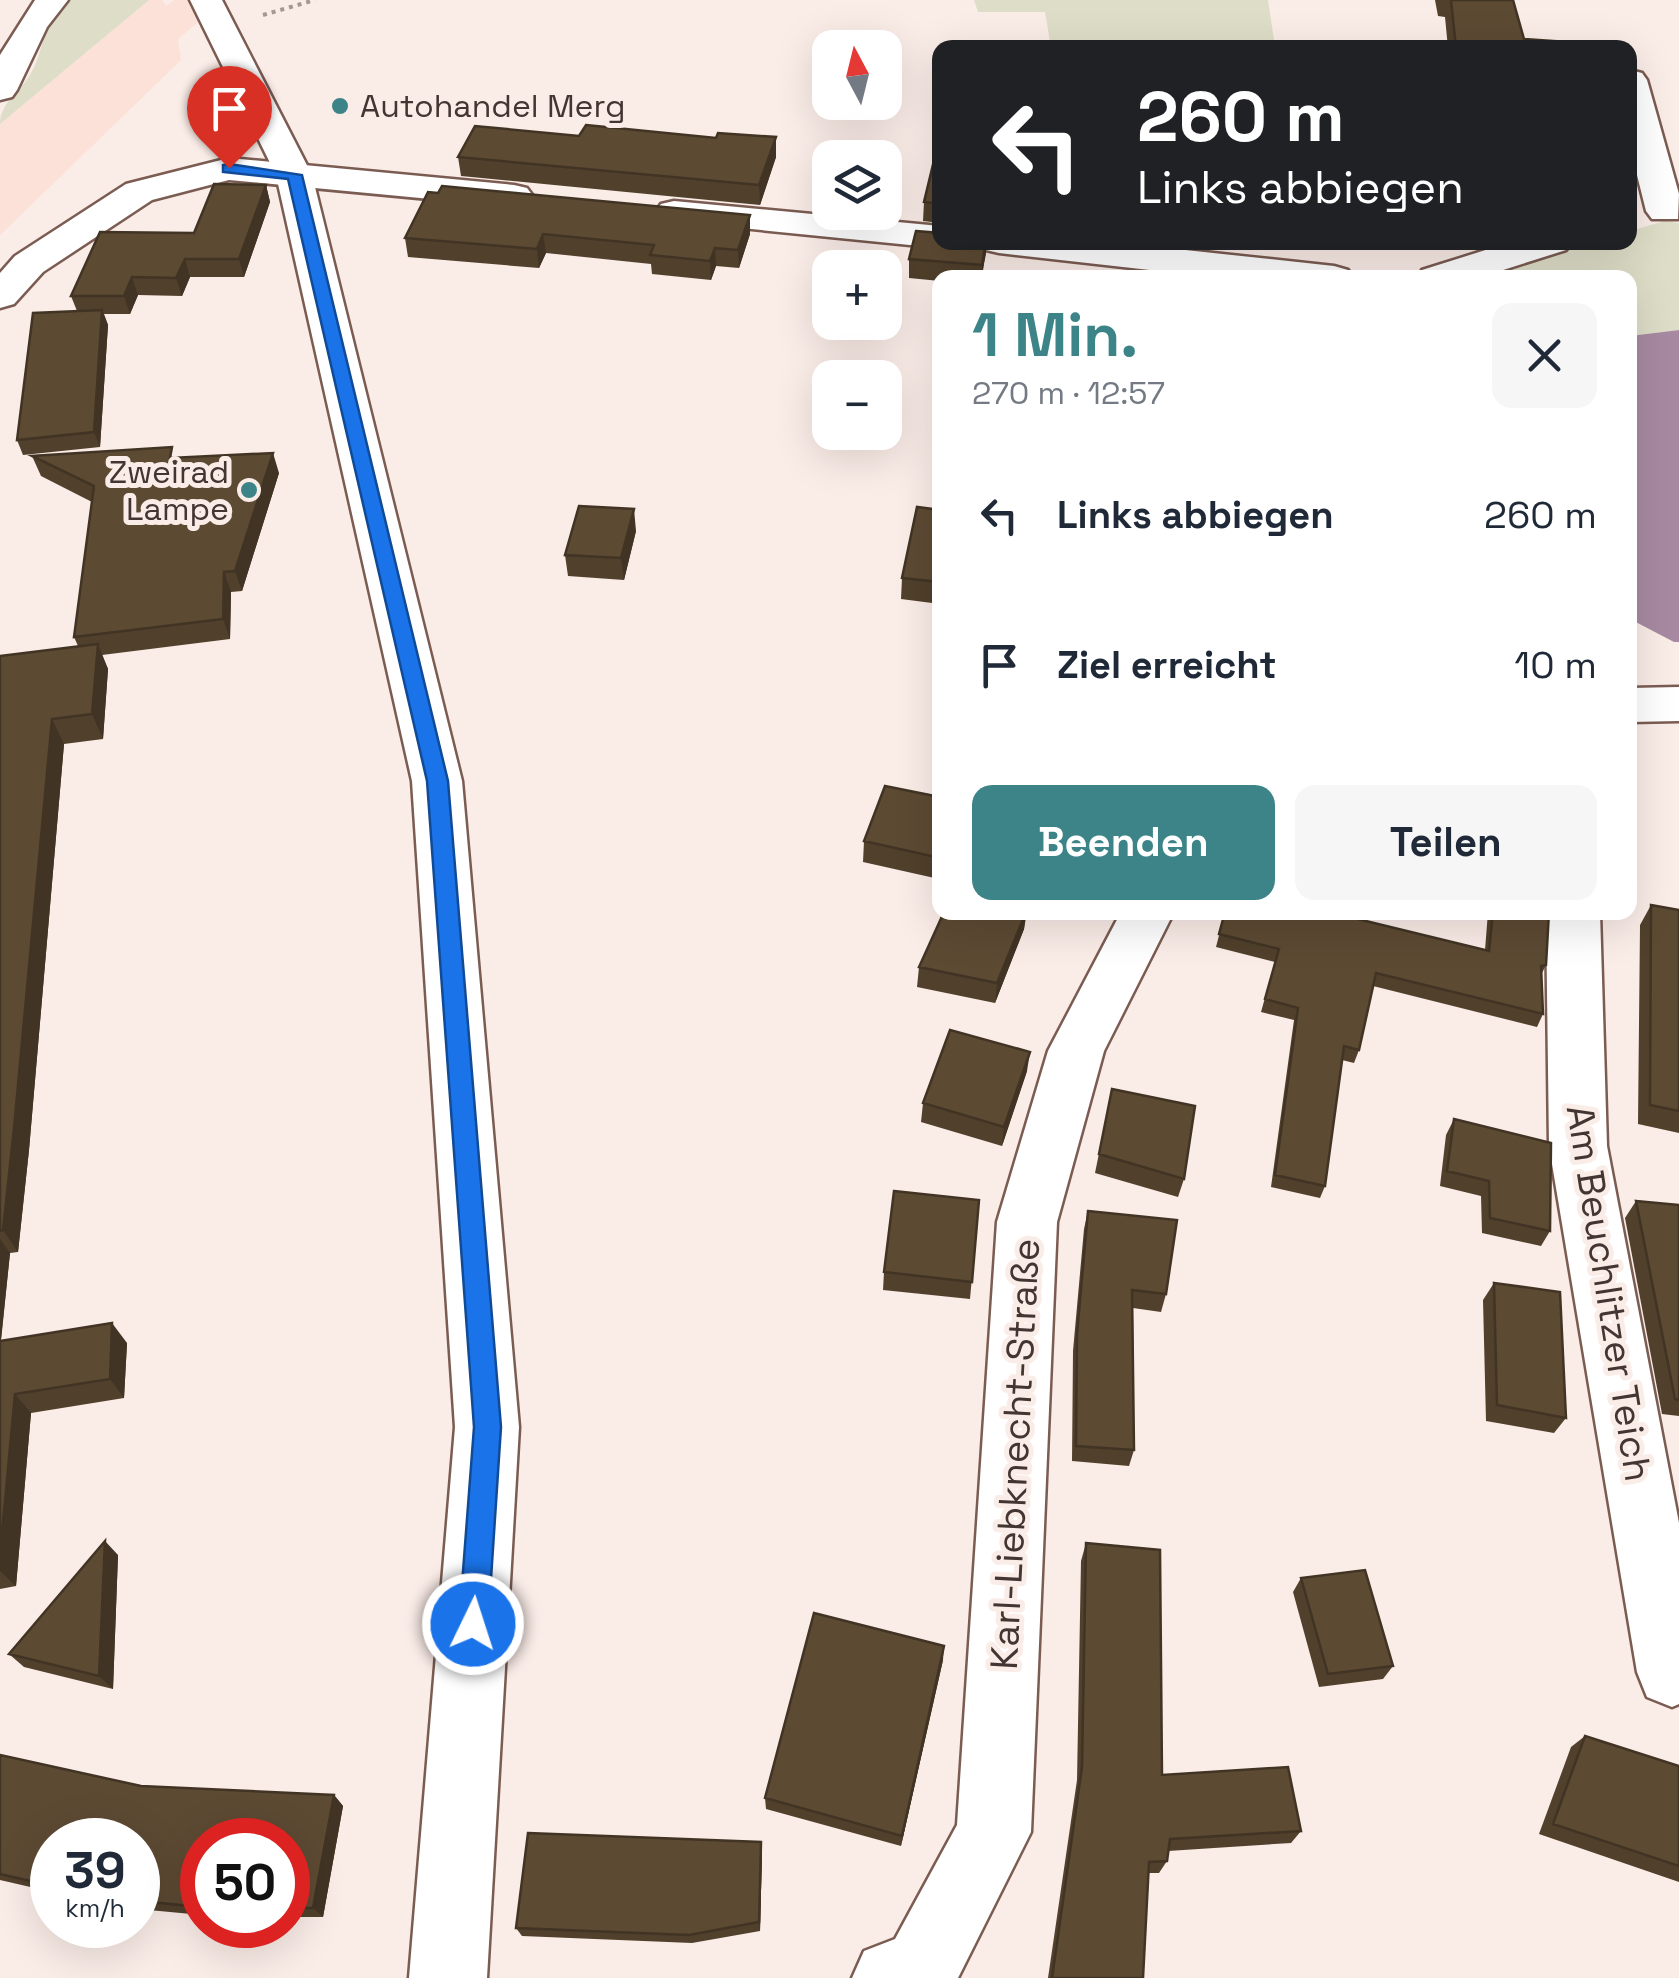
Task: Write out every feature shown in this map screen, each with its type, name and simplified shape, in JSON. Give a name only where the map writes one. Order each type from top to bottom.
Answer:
[{"type":"street","points":[[0,90],[32,24],[52,0]]},
{"type":"street","points":[[206,0],[294,175],[437,781],[488,1427],[448,1978]]},
{"type":"street","points":[[1637,97],[1664,164],[1658,214]]},
{"type":"street","points":[[0,296],[29,264],[138,192],[229,168],[548,200]]},
{"type":"street","points":[[646,209],[932,236]]},
{"type":"street","points":[[1073,250],[1260,270]]},
{"type":"street","points":[[1462,270],[1528,250]]},
{"type":"street","points":[[1637,705],[1679,704]]},
{"type":"street","name":"Karl-Liebknecht-Straße","points":[[891,1978],[918,1974],[994,1832],[1027,1222],[1076,1051],[1144,920]]},
{"type":"street","name":"Am Beuchlitzer Teich","points":[[1573,920],[1578,1146],[1672,1672]]},
{"type":"shaded area","points":[[149,0],[162,0],[166,6],[174,0],[224,0],[178,39],[181,60],[0,235],[0,124]]},
{"type":"shaded area","points":[[1679,330],[1679,642],[1637,623],[1637,335]]},
{"type":"green space","points":[[64,0],[149,0],[0,124],[6,105],[33,69],[50,22]]},
{"type":"green space","points":[[974,0],[1268,0],[1274,40],[1050,40],[1045,12],[978,12]]},
{"type":"green space","points":[[1665,221],[1679,223],[1679,330],[1637,335],[1637,270],[1496,270],[1566,250],[1637,250],[1637,229]]},
{"type":"building","points":[[1451,0],[1513,0],[1524,39],[1538,40],[1455,40]]},
{"type":"building","points":[[586,125],[716,138],[718,133],[776,137],[759,185],[458,157],[475,126],[579,136]]},
{"type":"building","points":[[932,169],[932,203],[924,202]]},
{"type":"building","points":[[214,184],[266,185],[239,259],[185,259],[176,278],[132,277],[124,296],[71,296],[100,232],[194,233]]},
{"type":"building","points":[[442,186],[750,215],[738,250],[715,248],[710,261],[650,255],[654,245],[543,234],[537,249],[405,238],[428,192],[438,193]]},
{"type":"building","points":[[916,231],[932,232],[932,250],[985,250],[982,265],[909,259]]},
{"type":"building","points":[[102,310],[94,432],[17,440],[33,313]]},
{"type":"building","points":[[172,447],[170,458],[273,453],[235,571],[224,572],[223,619],[74,637],[94,486],[32,456]]},
{"type":"building","points":[[579,506],[634,509],[621,558],[565,555]]},
{"type":"building","points":[[917,507],[932,509],[932,581],[902,578]]},
{"type":"building","points":[[98,644],[92,714],[52,719],[14,1128],[0,1231],[0,656]]},
{"type":"building","points":[[885,786],[932,795],[932,856],[864,841]]},
{"type":"building","points":[[1651,905],[1679,910],[1679,1111],[1650,1105]]},
{"type":"building","points":[[940,920],[1023,920],[997,983],[919,967]]},
{"type":"building","points":[[1223,920],[1362,920],[1489,951],[1492,920],[1549,920],[1546,965],[1541,966],[1543,1014],[1376,973],[1359,1050],[1344,1046],[1325,1186],[1275,1175],[1298,1008],[1265,999],[1279,949],[1219,934]]},
{"type":"building","points":[[950,1030],[1030,1052],[1004,1127],[923,1103]]},
{"type":"building","points":[[1112,1089],[1195,1106],[1184,1179],[1099,1154]]},
{"type":"building","points":[[1454,1119],[1551,1143],[1550,1231],[1490,1218],[1489,1181],[1447,1171]]},
{"type":"building","points":[[894,1191],[979,1200],[972,1282],[884,1272]]},
{"type":"building","points":[[1636,1201],[1679,1205],[1679,1400],[1675,1399]]},
{"type":"building","points":[[1088,1211],[1177,1220],[1166,1294],[1132,1290],[1134,1450],[1076,1446],[1077,1334]]},
{"type":"building","points":[[1494,1283],[1560,1292],[1566,1418],[1497,1405]]},
{"type":"building","points":[[112,1323],[110,1379],[15,1394],[0,1554],[0,1341]]},
{"type":"building","points":[[105,1541],[99,1676],[9,1654]]},
{"type":"building","points":[[1086,1543],[1160,1550],[1162,1775],[1288,1767],[1301,1831],[1170,1839],[1167,1861],[1149,1862],[1143,1978],[1052,1978],[1082,1767]]},
{"type":"building","points":[[1365,1570],[1393,1666],[1328,1674],[1301,1578]]},
{"type":"building","points":[[814,1613],[944,1646],[902,1836],[765,1798]]},
{"type":"building","points":[[1585,1736],[1679,1766],[1679,1866],[1553,1824]]},
{"type":"building","points":[[0,1755],[141,1786],[334,1795],[313,1908],[310,1818],[180,1818],[180,1905],[160,1903],[160,1818],[30,1818],[30,1881],[0,1874]]},
{"type":"building","points":[[528,1833],[761,1842],[759,1922],[689,1935],[516,1928]]},
{"type":"place","name":"Autohandel Merg","points":[[340,106]]},
{"type":"place","name":"Zweirad Lampe","points":[[249,490]]},
{"type":"route","points":[[229,168],[294,175],[437,781],[488,1427],[473,1624]]}]
